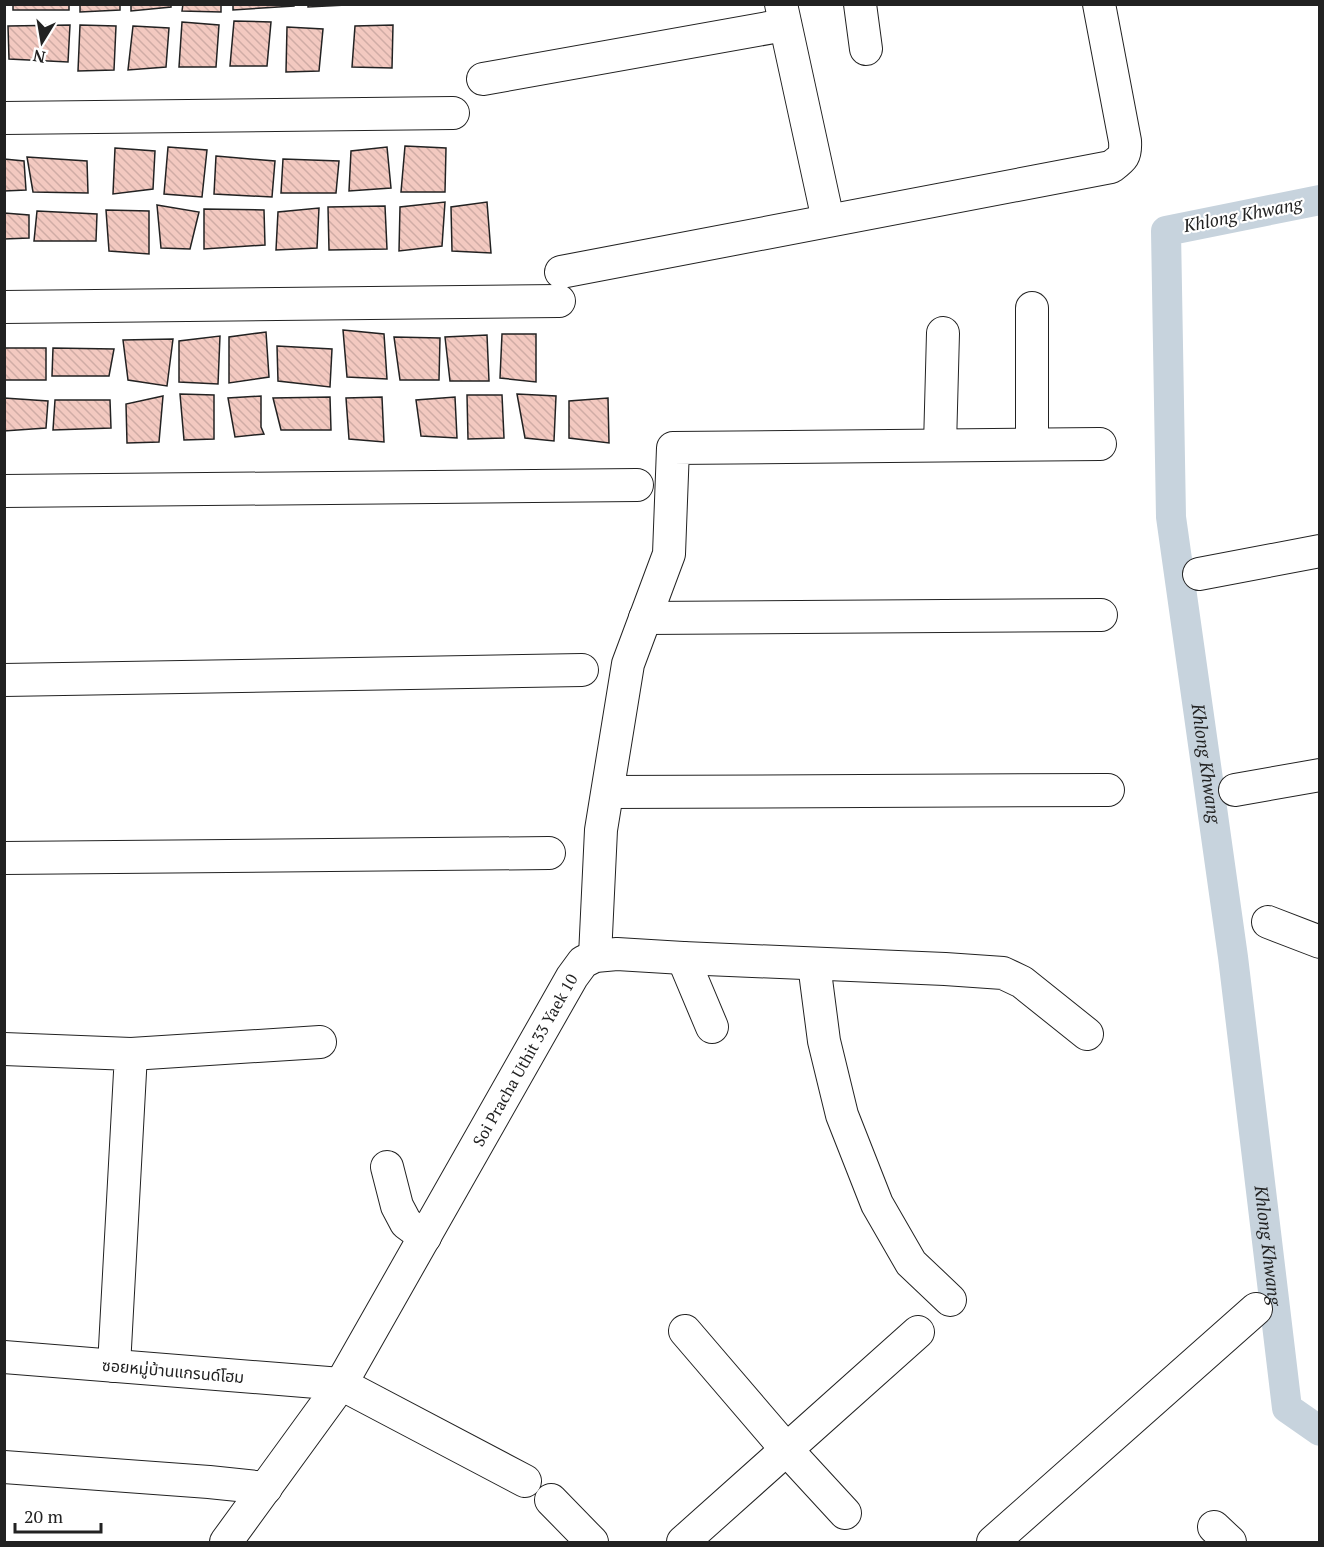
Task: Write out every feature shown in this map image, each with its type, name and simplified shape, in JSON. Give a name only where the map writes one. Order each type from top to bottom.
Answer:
[{"type":"street","points":[[860,4],[866,49]]},
{"type":"street","points":[[4,307],[560,287],[828,220],[1111,167],[1122,159],[1126,151],[1099,4]]},
{"type":"street","points":[[483,79],[783,15],[828,220]]},
{"type":"street","points":[[4,118],[453,113]]},
{"type":"street","points":[[1032,308],[1032,444]]},
{"type":"street","points":[[940,446],[943,333]]},
{"type":"street","points":[[1087,1034],[1022,982],[1003,973],[617,954],[595,956],[601,830],[628,664],[669,554],[674,448],[1100,444]]},
{"type":"street","points":[[4,491],[637,485]]},
{"type":"street","points":[[1199,574],[1320,551]]},
{"type":"street","points":[[645,618],[1101,615]]},
{"type":"street","points":[[4,680],[582,670]]},
{"type":"street","points":[[1235,790],[1320,775]]},
{"type":"street","points":[[608,792],[1108,790]]},
{"type":"street","points":[[4,858],[549,853]]},
{"type":"street","points":[[1268,922],[1320,942]]},
{"type":"street","name":"Soi Pracha Uthit 33 Yaek 10","points":[[226,1542],[341,1384],[572,977],[582,963],[595,956]]},
{"type":"street","points":[[683,958],[712,1027]]},
{"type":"street","points":[[814,964],[824,1041],[842,1115],[877,1204],[911,1263],[950,1300]]},
{"type":"street","points":[[4,1049],[131,1054],[320,1042]]},
{"type":"street","points":[[114,1366],[131,1054]]},
{"type":"street","points":[[387,1167],[397,1206],[406,1223],[424,1237]]},
{"type":"street","points":[[993,1542],[1256,1309]]},
{"type":"street","points":[[685,1331],[845,1514]]},
{"type":"street","points":[[683,1542],[918,1332]]},
{"type":"street","name":"ซอยหมู่บ้านแกรนด์โฮม","points":[[4,1358],[341,1384]]},
{"type":"street","points":[[341,1384],[525,1481]]},
{"type":"street","points":[[4,1467],[266,1488]]},
{"type":"street","points":[[550,1500],[592,1542]]},
{"type":"building","points":[[13,4],[69,4],[69,10],[13,10]]},
{"type":"building","points":[[80,4],[120,4],[120,10],[80,12]]},
{"type":"building","points":[[131,4],[171,4],[171,7],[131,11]]},
{"type":"building","points":[[183,4],[221,4],[221,12],[182,11]]},
{"type":"building","points":[[233,4],[294,4],[294,6],[233,10]]},
{"type":"building","points":[[308,4],[366,4],[308,7]]},
{"type":"building","points":[[234,21],[271,22],[267,66],[230,66]]},
{"type":"building","points":[[182,22],[219,25],[216,67],[179,67]]},
{"type":"building","points":[[70,25],[68,62],[9,59],[8,26]]},
{"type":"building","points":[[80,25],[116,26],[114,70],[78,71]]},
{"type":"building","points":[[393,25],[392,68],[352,67],[355,26]]},
{"type":"building","points":[[133,26],[169,28],[166,67],[128,70]]},
{"type":"building","points":[[287,27],[323,29],[319,71],[286,72]]},
{"type":"building","points":[[405,146],[446,148],[445,192],[401,192]]},
{"type":"building","points":[[168,147],[207,150],[202,197],[164,194]]},
{"type":"building","points":[[387,147],[391,188],[349,191],[351,151]]},
{"type":"building","points":[[115,148],[155,151],[153,189],[113,194]]},
{"type":"building","points":[[216,156],[275,161],[272,197],[214,194]]},
{"type":"building","points":[[27,157],[87,161],[88,193],[33,192]]},
{"type":"building","points":[[4,159],[24,161],[26,190],[4,191]]},
{"type":"building","points":[[283,159],[339,161],[336,193],[281,193]]},
{"type":"building","points":[[445,202],[442,246],[399,251],[400,207]]},
{"type":"building","points":[[487,202],[491,253],[452,251],[451,207]]},
{"type":"building","points":[[157,205],[199,212],[190,249],[161,248]]},
{"type":"building","points":[[385,206],[387,249],[329,250],[328,207]]},
{"type":"building","points":[[319,208],[317,248],[276,250],[278,212]]},
{"type":"building","points":[[204,209],[264,210],[265,245],[204,249]]},
{"type":"building","points":[[106,210],[149,211],[149,254],[109,251]]},
{"type":"building","points":[[37,211],[97,214],[96,241],[34,241]]},
{"type":"building","points":[[4,213],[29,215],[29,238],[4,239]]},
{"type":"building","points":[[343,330],[384,334],[387,379],[347,377]]},
{"type":"building","points":[[266,332],[269,377],[229,383],[229,337]]},
{"type":"building","points":[[502,334],[536,334],[536,382],[500,378]]},
{"type":"building","points":[[487,335],[489,381],[450,381],[445,337]]},
{"type":"building","points":[[220,336],[218,384],[179,382],[179,341]]},
{"type":"building","points":[[394,337],[440,338],[439,380],[400,380]]},
{"type":"building","points":[[173,339],[167,386],[128,380],[123,340]]},
{"type":"building","points":[[277,346],[332,349],[330,387],[278,381]]},
{"type":"building","points":[[4,348],[46,348],[46,380],[4,380]]},
{"type":"building","points":[[53,348],[114,349],[109,376],[52,376]]},
{"type":"building","points":[[180,394],[214,395],[214,439],[184,440]]},
{"type":"building","points":[[517,394],[556,396],[554,441],[525,438]]},
{"type":"building","points":[[467,395],[502,395],[504,438],[468,439]]},
{"type":"building","points":[[163,396],[159,442],[127,443],[126,404]]},
{"type":"building","points":[[261,396],[261,427],[264,434],[235,437],[228,398]]},
{"type":"building","points":[[330,397],[331,430],[281,430],[273,398]]},
{"type":"building","points":[[382,397],[384,442],[349,439],[346,398]]},
{"type":"building","points":[[455,397],[457,438],[421,436],[416,400]]},
{"type":"building","points":[[4,398],[48,401],[46,428],[4,431]]},
{"type":"building","points":[[608,398],[609,443],[569,438],[569,401]]},
{"type":"building","points":[[55,400],[110,400],[111,428],[53,430]]},
{"type":"waterway","name":"Khlong Khwang","points":[[1320,200],[1166,231],[1171,517],[1233,957],[1287,1408],[1320,1431]]}]
